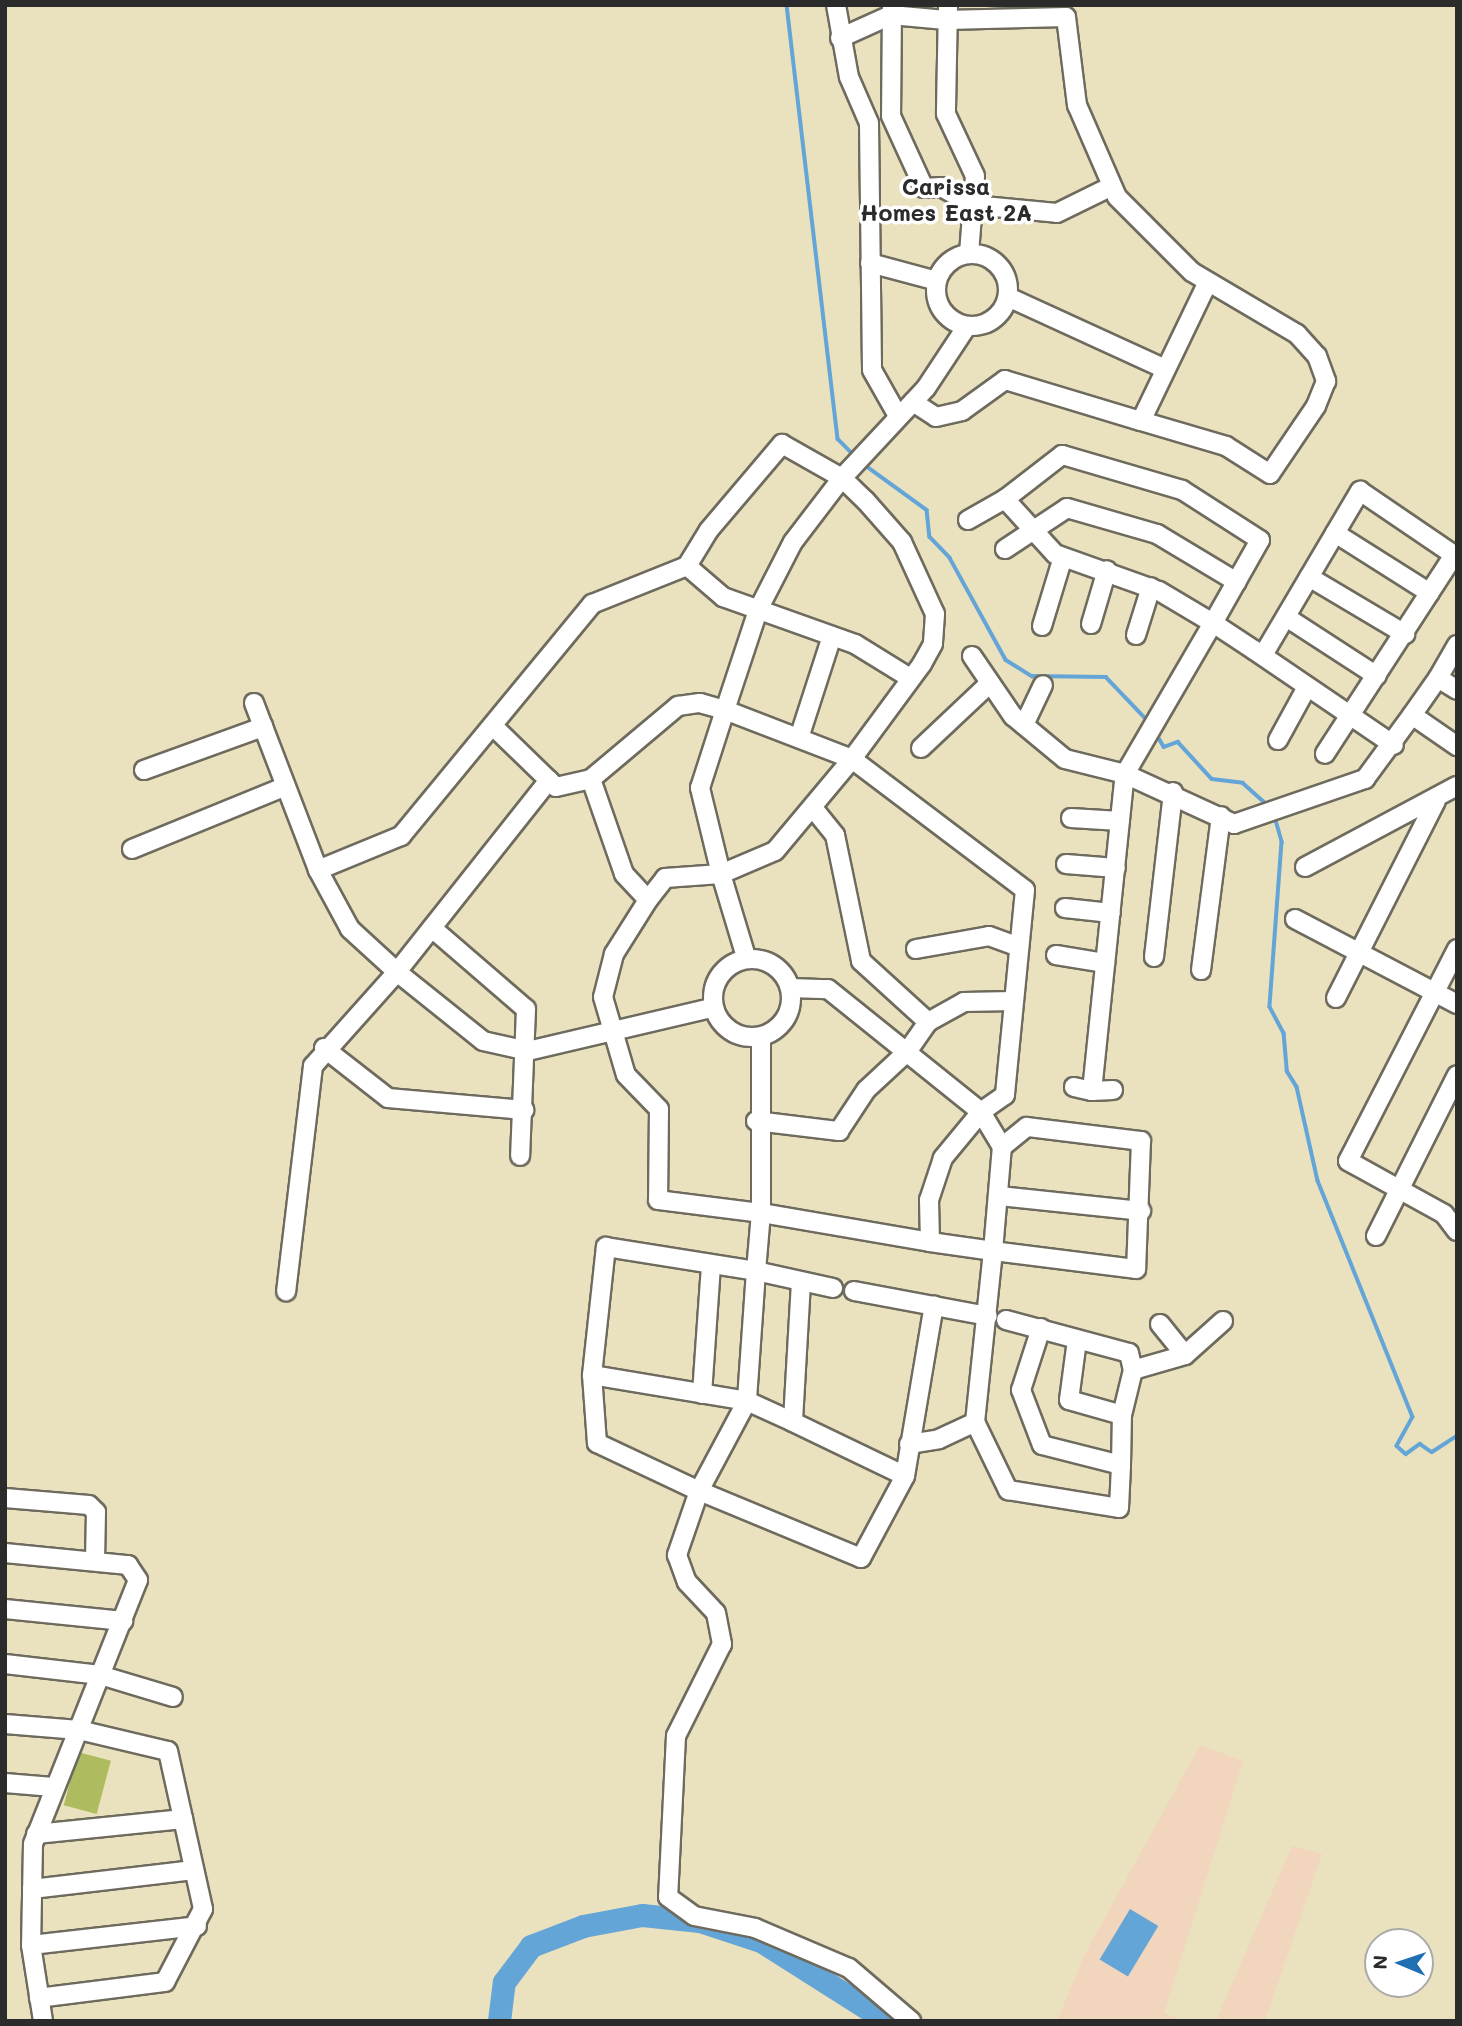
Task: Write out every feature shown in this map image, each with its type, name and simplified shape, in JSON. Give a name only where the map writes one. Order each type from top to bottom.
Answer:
[{"type":"street","points":[[836,5],[840,38],[869,123],[872,370],[898,416]]},
{"type":"street","points":[[840,38],[891,10],[947,13],[1065,11],[1077,105],[1112,186],[1148,232],[1208,282],[1297,334],[1318,356],[1326,381],[1316,406],[1270,474],[1226,446],[1005,380],[962,411],[936,417],[913,402]]},
{"type":"street","points":[[891,10],[891,117],[924,188],[941,187],[973,205],[1057,213],[1112,186]]},
{"type":"street","points":[[947,13],[946,114],[975,176],[969,254]]},
{"type":"street","points":[[1008,297],[991,321],[967,326],[945,313],[937,281],[950,261],[969,254],[997,264],[1008,297],[1163,369]]},
{"type":"street","points":[[870,263],[937,281]]},
{"type":"street","points":[[1141,421],[1163,369],[1208,282]]},
{"type":"street","points":[[746,957],[721,874],[700,788],[758,610],[793,542],[847,473],[913,402],[967,326]]},
{"type":"street","points":[[318,870],[401,836],[494,727],[592,604],[687,566],[709,530],[782,444],[847,473],[902,542],[935,614],[933,644],[852,759],[775,851],[721,874],[665,878],[614,954],[603,997],[611,1037],[626,1075],[659,1109],[658,1200],[761,1213],[930,1242],[1136,1269],[1141,1211],[1142,1141],[1027,1127],[1002,1147]]},
{"type":"street","points":[[968,520],[1005,499],[1062,455],[1182,490],[1261,540],[1125,774],[1105,963],[1083,1089],[1113,1090]]},
{"type":"street","points":[[1263,655],[1360,491],[1455,556],[1325,754]]},
{"type":"street","points":[[1005,499],[1029,530],[1063,557],[1152,587],[1263,655],[1348,716],[1394,745]]},
{"type":"street","points":[[1005,549],[1029,530],[1067,508],[1157,534],[1237,582]]},
{"type":"street","points":[[1335,533],[1430,593]]},
{"type":"street","points":[[1042,626],[1063,557]]},
{"type":"street","points":[[687,566],[701,584],[758,610],[832,636],[910,678]]},
{"type":"street","points":[[1091,624],[1107,570]]},
{"type":"street","points":[[1309,577],[1405,634]]},
{"type":"street","points":[[1136,635],[1152,587]]},
{"type":"street","points":[[1286,617],[1377,677]]},
{"type":"street","points":[[799,738],[832,636]]},
{"type":"street","points":[[972,656],[1024,725],[1065,759],[1125,774],[1173,792],[1227,820],[1304,803],[1365,779],[1394,745],[1457,645]]},
{"type":"street","points":[[1438,678],[1457,690]]},
{"type":"street","points":[[921,748],[990,683]]},
{"type":"street","points":[[1024,725],[1043,685]]},
{"type":"street","points":[[1278,740],[1307,687]]},
{"type":"street","points":[[494,727],[556,787],[591,779],[678,706],[700,702],[852,759],[1025,890],[1004,1095],[981,1112],[943,1158],[929,1200],[930,1242]]},
{"type":"street","points":[[254,703],[318,870],[350,929],[397,972],[483,1041],[528,1051],[611,1037],[712,1008]]},
{"type":"street","points":[[1412,715],[1457,746]]},
{"type":"street","points":[[144,770],[263,727]]},
{"type":"street","points":[[591,779],[624,874],[648,900]]},
{"type":"street","points":[[286,1291],[313,1066],[324,1048],[397,972],[549,780]]},
{"type":"street","points":[[132,849],[286,786]]},
{"type":"street","points":[[1305,867],[1436,801],[1457,786]]},
{"type":"street","points":[[1154,957],[1173,792]]},
{"type":"street","points":[[1336,998],[1436,801]]},
{"type":"street","points":[[813,808],[835,835],[861,961],[928,1022]]},
{"type":"street","points":[[1071,818],[1120,821]]},
{"type":"street","points":[[1201,970],[1227,820]]},
{"type":"street","points":[[1066,864],[1116,868]]},
{"type":"street","points":[[1065,908],[1111,913]]},
{"type":"street","points":[[1295,919],[1457,1004]]},
{"type":"street","points":[[432,928],[516,995],[526,1009],[528,1051],[520,1156]]},
{"type":"street","points":[[916,949],[989,936],[1019,947]]},
{"type":"street","points":[[1454,1219],[1348,1161],[1457,949]]},
{"type":"street","points":[[1056,955],[1105,963]]},
{"type":"street","points":[[746,957],[781,970],[790,988],[780,1027],[761,1037],[739,1036],[712,1008],[714,986],[729,965],[746,957]]},
{"type":"street","points":[[790,988],[828,989],[981,1112],[1002,1147],[993,1251],[997,1318],[975,1422],[1008,1490],[1113,1511],[1122,1502],[1122,1415],[1133,1370],[1129,1353],[997,1318],[854,1292]]},
{"type":"street","points":[[756,1121],[839,1131],[866,1090],[907,1052],[928,1022],[964,1002],[1013,1001]]},
{"type":"street","points":[[761,1037],[756,1121],[761,1213],[747,1401],[699,1491],[677,1555],[687,1582],[716,1613],[722,1644],[676,1736],[668,1897],[694,1916],[755,1928],[849,1968],[911,2021]]},
{"type":"street","points":[[324,1048],[388,1098],[524,1110]]},
{"type":"street","points":[[1376,1237],[1457,1075]]},
{"type":"street","points":[[999,1196],[1141,1211]]},
{"type":"street","points":[[833,1288],[756,1271],[606,1247],[592,1375],[597,1443],[699,1491],[861,1558],[905,1476],[934,1305]]},
{"type":"street","points":[[702,1394],[710,1264]]},
{"type":"street","points":[[793,1422],[801,1282]]},
{"type":"street","points":[[1133,1370],[1185,1355],[1223,1321]]},
{"type":"street","points":[[1160,1324],[1185,1355]]},
{"type":"street","points":[[1041,1328],[1021,1390],[1042,1445],[1121,1465]]},
{"type":"street","points":[[1077,1340],[1069,1401],[1122,1415]]},
{"type":"street","points":[[592,1375],[747,1401],[905,1476]]},
{"type":"street","points":[[909,1444],[939,1439],[975,1422]]},
{"type":"street","points":[[5,1498],[89,1505],[96,1512],[95,1561]]},
{"type":"street","points":[[5,1553],[128,1565],[138,1580],[36,1834],[31,1945],[43,2021]]},
{"type":"street","points":[[5,1609],[123,1621]]},
{"type":"street","points":[[5,1664],[100,1675],[173,1697]]},
{"type":"street","points":[[5,1724],[79,1730],[169,1751],[203,1909],[197,1926],[165,1982],[39,1998]]},
{"type":"street","points":[[5,1783],[53,1787]]},
{"type":"street","points":[[36,1834],[183,1819]]},
{"type":"street","points":[[32,1889],[194,1870]]},
{"type":"street","points":[[31,1945],[197,1926]]},
{"type":"shaded area","points":[[1200,1745],[1243,1761],[1164,2013],[1184,2021],[1057,2021],[1084,1956]]},
{"type":"shaded area","points":[[1292,1846],[1322,1854],[1265,2021],[1216,2021]]},
{"type":"green space","points":[[78,1752],[111,1761],[97,1814],[64,1805]]},
{"type":"water","points":[[1130,1909],[1158,1926],[1128,1977],[1100,1960]]},
{"type":"waterway","points":[[787,5],[838,439],[854,455]]},
{"type":"waterway","points":[[862,463],[927,510],[930,537],[950,558],[1006,660],[1032,676],[1106,677],[1148,721]]},
{"type":"waterway","points":[[1156,733],[1164,747],[1178,742],[1212,779],[1243,783],[1270,807]]},
{"type":"waterway","points":[[1275,817],[1282,842],[1270,1007],[1284,1033],[1287,1071],[1297,1087],[1318,1181],[1413,1417],[1397,1446],[1406,1454],[1420,1444],[1432,1452],[1457,1436]]},
{"type":"waterway","points":[[499,2021],[504,1982],[531,1946],[583,1926],[642,1915],[700,1921],[761,1941],[887,2021]]},
{"type":"district","name":"Carissa Homes East 2A","points":[[946,199]]}]
